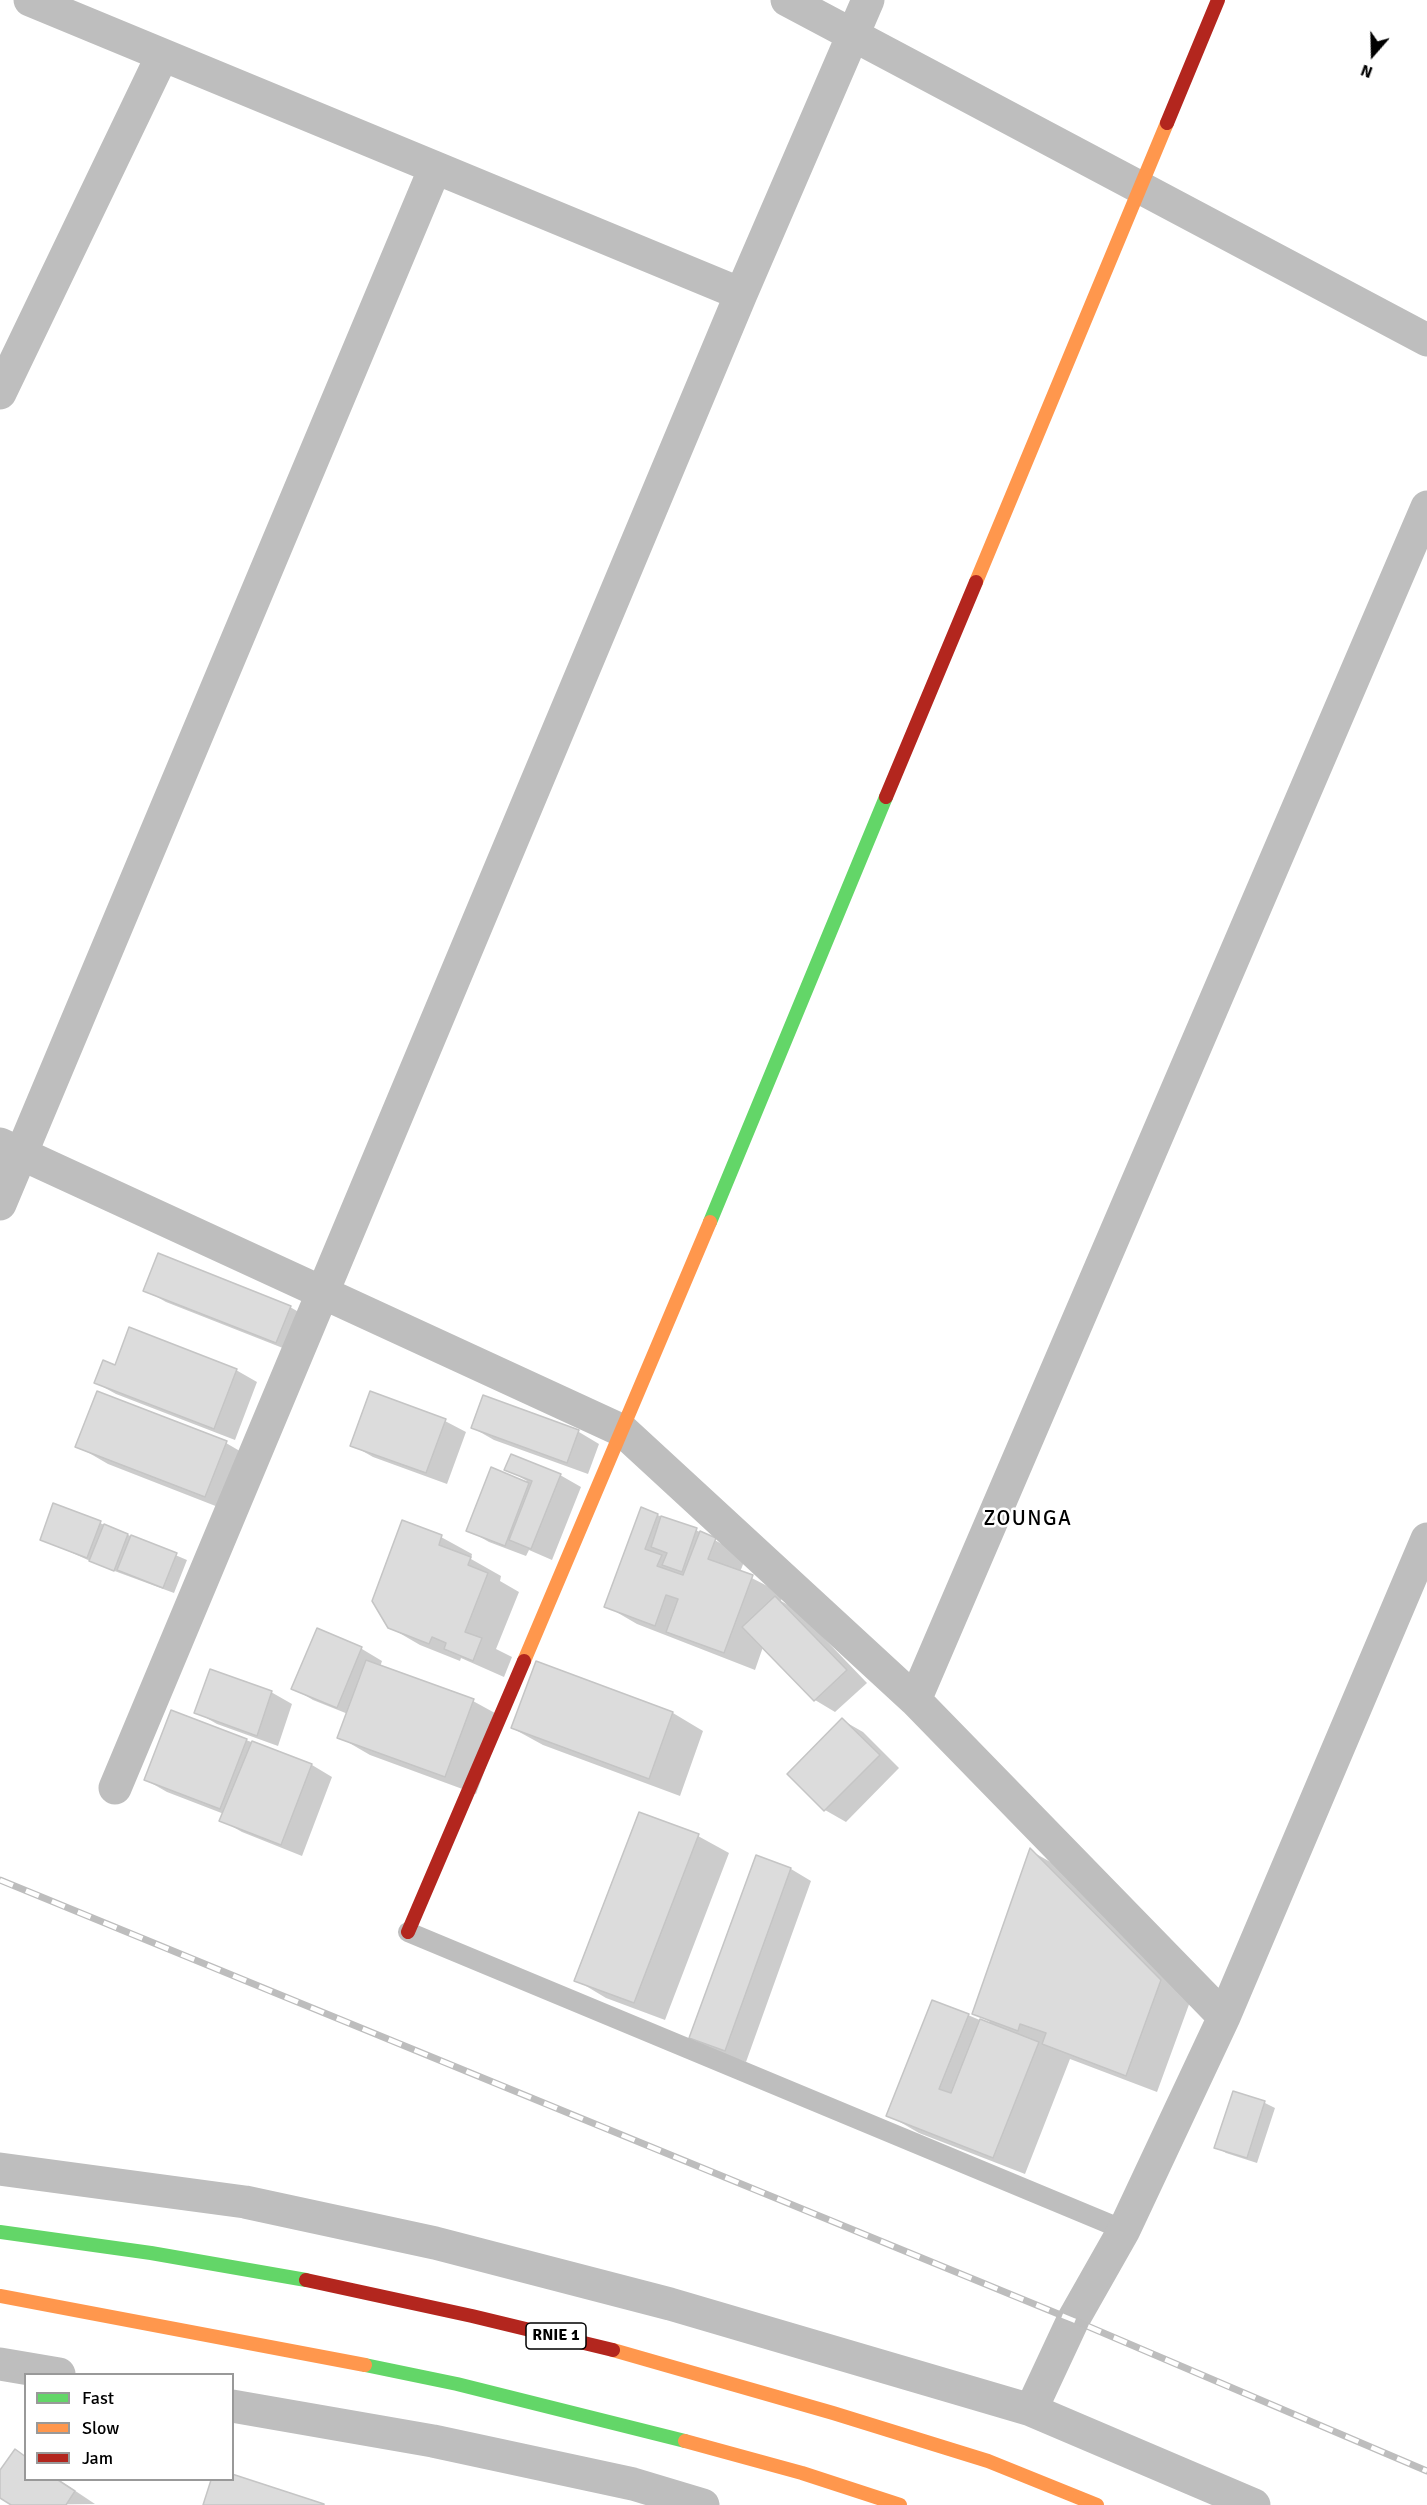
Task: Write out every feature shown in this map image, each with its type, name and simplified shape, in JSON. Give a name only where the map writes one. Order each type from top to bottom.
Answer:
[{"type":"main road","points":[[408,1932],[623,1431],[1218,0]]},
{"type":"main road","name":"RNIE 1","points":[[0,2232],[151,2253],[323,2283],[637,2356],[977,2458],[1097,2505]]},
{"type":"main road","points":[[0,2296],[306,2353],[457,2384],[610,2421],[802,2473],[900,2505]]},
{"type":"street","points":[[30,0],[741,294]]},
{"type":"street","points":[[787,0],[1427,340]]},
{"type":"street","points":[[115,1788],[741,294],[868,0]]},
{"type":"street","points":[[0,393],[162,56]]},
{"type":"street","points":[[0,1204],[11,1149],[435,168]]},
{"type":"street","points":[[915,1700],[1427,507]]},
{"type":"street","points":[[11,1149],[623,1431],[915,1700],[1224,2017]]},
{"type":"street","points":[[1031,2410],[1073,2320],[1124,2230],[1224,2017],[1427,1539]]},
{"type":"street","points":[[0,2169],[245,2202],[435,2243],[669,2304],[1031,2410],[1254,2505]]},
{"type":"street","points":[[0,2364],[53,2373]]},
{"type":"street","points":[[234,2406],[433,2441],[633,2484],[703,2505]]},
{"type":"lane","points":[[408,1932],[1124,2230]]},
{"type":"building","points":[[158,1253],[291,1306],[276,1343],[143,1291]]},
{"type":"building","points":[[129,1327],[237,1369],[214,1429],[94,1383],[103,1360],[115,1365]]},
{"type":"building","points":[[97,1391],[227,1441],[205,1497],[75,1447]]},
{"type":"building","points":[[370,1391],[446,1419],[426,1473],[350,1446]]},
{"type":"building","points":[[483,1395],[579,1430],[567,1463],[471,1428]]},
{"type":"building","points":[[511,1454],[561,1474],[531,1549],[509,1540],[532,1481],[504,1470]]},
{"type":"building","points":[[491,1467],[529,1483],[505,1546],[466,1531]]},
{"type":"building","points":[[53,1503],[101,1521],[87,1558],[40,1540]]},
{"type":"building","points":[[641,1507],[658,1514],[645,1549],[662,1555],[657,1566],[683,1575],[700,1531],[716,1538],[708,1559],[753,1575],[724,1653],[666,1632],[678,1599],[666,1595],[655,1626],[604,1607]]},
{"type":"building","points":[[661,1516],[697,1528],[682,1572],[662,1565],[667,1553],[651,1547]]},
{"type":"building","points":[[402,1520],[442,1535],[439,1545],[471,1557],[468,1565],[488,1573],[465,1632],[482,1638],[473,1661],[444,1649],[446,1643],[432,1637],[429,1644],[388,1628],[372,1601]]},
{"type":"building","points":[[104,1524],[128,1534],[114,1571],[89,1561]]},
{"type":"building","points":[[131,1535],[177,1553],[163,1588],[117,1570]]},
{"type":"building","points":[[775,1596],[847,1670],[814,1701],[742,1627]]},
{"type":"building","points":[[317,1628],[362,1647],[337,1708],[291,1689]]},
{"type":"building","points":[[366,1660],[474,1699],[445,1777],[337,1738]]},
{"type":"building","points":[[536,1661],[673,1712],[649,1779],[511,1728]]},
{"type":"building","points":[[210,1669],[272,1691],[257,1736],[194,1713]]},
{"type":"building","points":[[171,1710],[247,1739],[220,1809],[144,1780]]},
{"type":"building","points":[[842,1718],[880,1755],[824,1811],[787,1774]]},
{"type":"building","points":[[252,1741],[312,1764],[281,1845],[219,1821]]},
{"type":"building","points":[[639,1812],[699,1834],[634,2003],[574,1981]]},
{"type":"building","points":[[1030,1848],[1161,1980],[1126,2076],[1042,2044],[1046,2033],[1020,2024],[1018,2031],[972,2014]]},
{"type":"building","points":[[756,1855],[791,1868],[725,2051],[689,2038]]},
{"type":"building","points":[[932,2000],[969,2014],[939,2089],[951,2093],[980,2019],[1039,2042],[993,2158],[886,2116]]},
{"type":"building","points":[[1233,2091],[1265,2101],[1247,2158],[1214,2148]]},
{"type":"building","points":[[15,2449],[24,2456],[24,2481],[60,2481],[75,2491],[66,2505],[11,2505],[0,2498],[0,2470]]},
{"type":"building","points":[[234,2475],[324,2504],[324,2505],[203,2505],[211,2481],[234,2481]]},
{"type":"railway","points":[[0,1880],[1073,2320],[1427,2471]]},
{"type":"traffic: fast","points":[[710,1222],[886,797]]},
{"type":"traffic: fast","points":[[0,2232],[151,2253],[306,2280]]},
{"type":"traffic: fast","points":[[365,2365],[457,2384],[685,2441]]},
{"type":"traffic: slow","points":[[976,582],[1167,123]]},
{"type":"traffic: slow","points":[[524,1661],[710,1222]]},
{"type":"traffic: slow","points":[[0,2296],[365,2365]]},
{"type":"traffic: slow","points":[[613,2350],[833,2413],[988,2461],[1097,2505]]},
{"type":"traffic: slow","points":[[685,2441],[802,2473],[900,2505]]},
{"type":"traffic: jam","points":[[1167,123],[1218,0]]},
{"type":"traffic: jam","points":[[886,797],[976,582]]},
{"type":"traffic: jam","points":[[408,1932],[524,1661]]},
{"type":"traffic: jam","points":[[306,2280],[472,2316],[613,2350]]},
{"type":"district","name":"ZOUNGA","points":[[1028,1519]]}]
